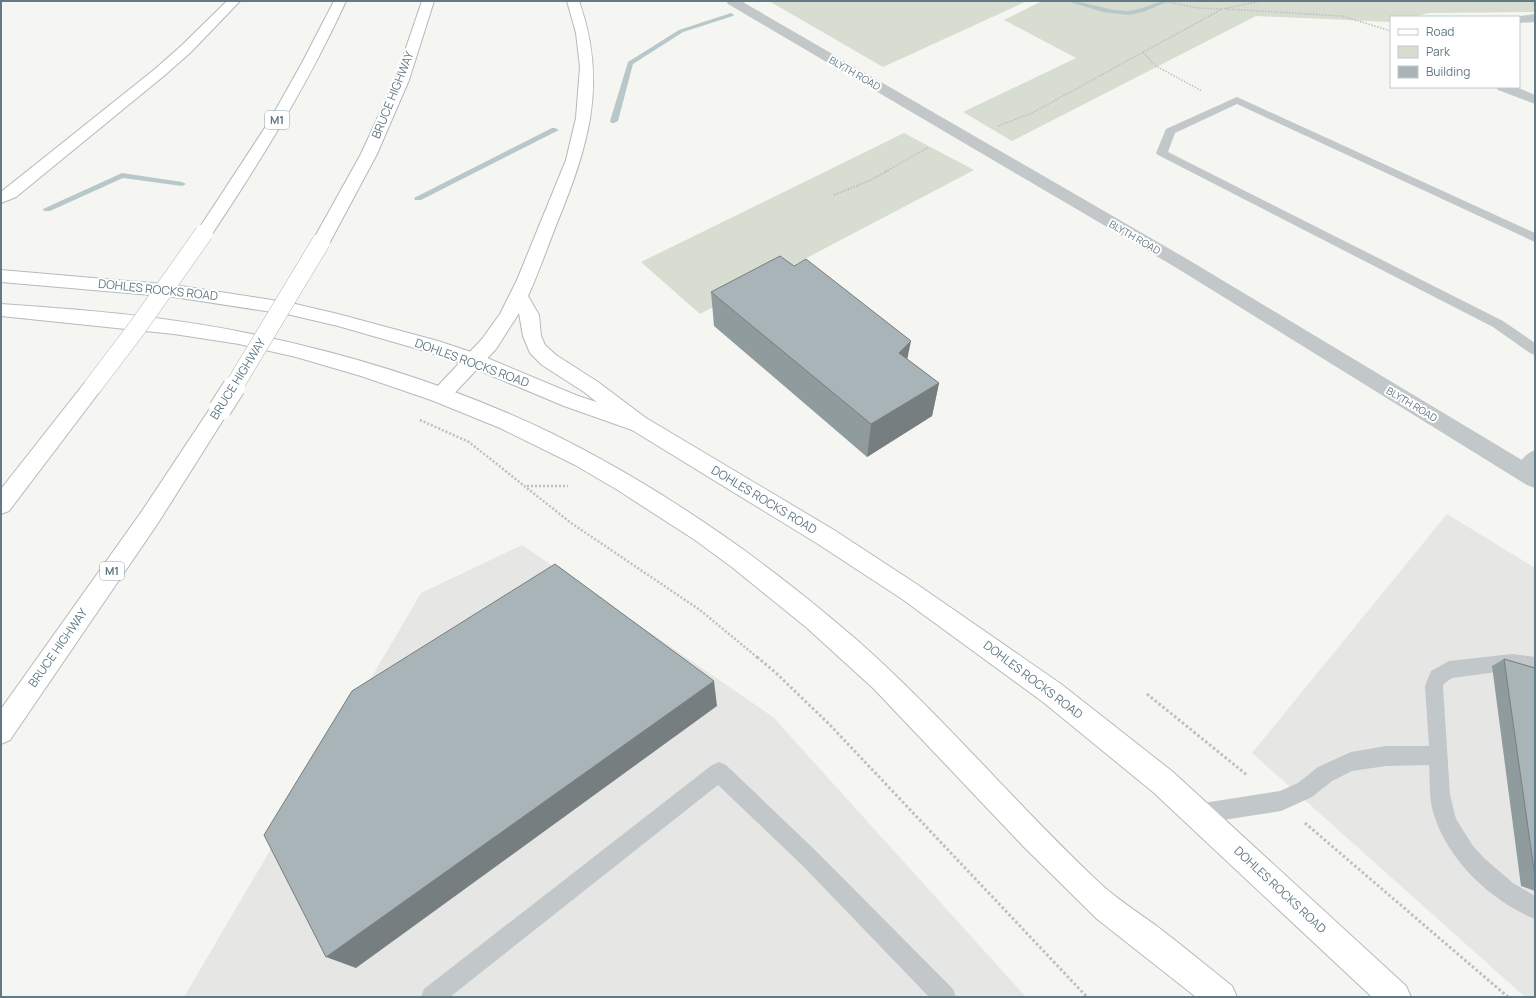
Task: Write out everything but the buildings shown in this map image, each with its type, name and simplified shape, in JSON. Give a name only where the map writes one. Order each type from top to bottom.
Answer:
[{"type":"main road","points":[[1,208],[5,196],[160,72],[186,49],[234,1]]},
{"type":"main road","name":"M1","points":[[1,505],[137,328],[204,233],[263,145],[300,82],[340,1]]},
{"type":"main road","name":"BRUCE HIGHWAY","points":[[1,731],[150,517],[260,346],[321,242],[372,147],[402,80],[428,1]]},
{"type":"main road","points":[[440,396],[502,325],[531,268],[559,197],[580,136],[585,108],[586,63],[584,40],[573,1]]},
{"type":"main road","name":"DOHLES ROCKS ROAD","points":[[1,276],[174,291],[291,309],[392,335],[473,360],[571,402],[639,424],[826,537],[917,596],[1052,693],[1126,751],[1197,814],[1395,997]]},
{"type":"main road","points":[[518,295],[530,315],[532,336],[537,348],[548,360],[591,388],[639,424]]},
{"type":"main road","points":[[1,310],[151,323],[256,341],[336,361],[440,396],[540,438],[633,489],[719,545],[783,594],[852,652],[920,718],[1100,902],[1221,997]]},
{"type":"street","name":"BLYTH ROAD","points":[[732,1],[1181,263],[1529,475]]},
{"type":"street","points":[[1520,19],[1535,18]]},
{"type":"street","points":[[1505,88],[1535,100]]},
{"type":"lane","points":[[1535,238],[1237,100],[1170,131],[1162,153],[1498,324],[1535,350]]},
{"type":"lane","points":[[1529,475],[1535,456]]},
{"type":"lane","points":[[1535,665],[1512,662],[1449,670],[1438,677],[1434,686],[1442,808],[1450,828],[1464,852],[1490,878],[1520,901],[1535,908]]},
{"type":"lane","points":[[1197,814],[1281,801],[1305,790],[1325,774],[1351,762],[1386,756],[1439,755]]},
{"type":"lane","points":[[432,997],[719,772],[809,858],[944,997]]},
{"type":"path","points":[[1163,1],[1198,8],[1316,13],[1342,16],[1390,31]]},
{"type":"path","points":[[834,196],[963,136],[994,128],[1032,113],[1222,9],[1262,1]]},
{"type":"path","points":[[1143,52],[1156,66],[1227,104]]},
{"type":"path","points":[[418,419],[469,442],[571,523],[700,610],[775,672],[830,725],[1087,997]]},
{"type":"path","points":[[1147,694],[1281,801],[1508,997]]},
{"type":"shaded area","points":[[1447,514],[1535,568],[1535,997],[1525,997],[1252,753]]},
{"type":"shaded area","points":[[522,545],[773,717],[1026,997],[184,997],[421,593]]},
{"type":"green space","points":[[769,1],[1027,1],[883,67]]},
{"type":"green space","points":[[1042,1],[1535,1],[1535,12],[1429,13],[1417,16],[1390,16],[1390,22],[1256,16],[1012,141],[963,112],[1076,58],[1004,20]]},
{"type":"green space","points":[[904,133],[974,170],[700,314],[641,262]]},
{"type":"waterway","points":[[1070,1],[1120,13],[1137,12],[1166,1]]},
{"type":"waterway","points":[[614,121],[630,63],[681,31],[731,15]]},
{"type":"waterway","points":[[418,198],[555,130]]},
{"type":"waterway","points":[[47,209],[122,175],[182,184]]}]
